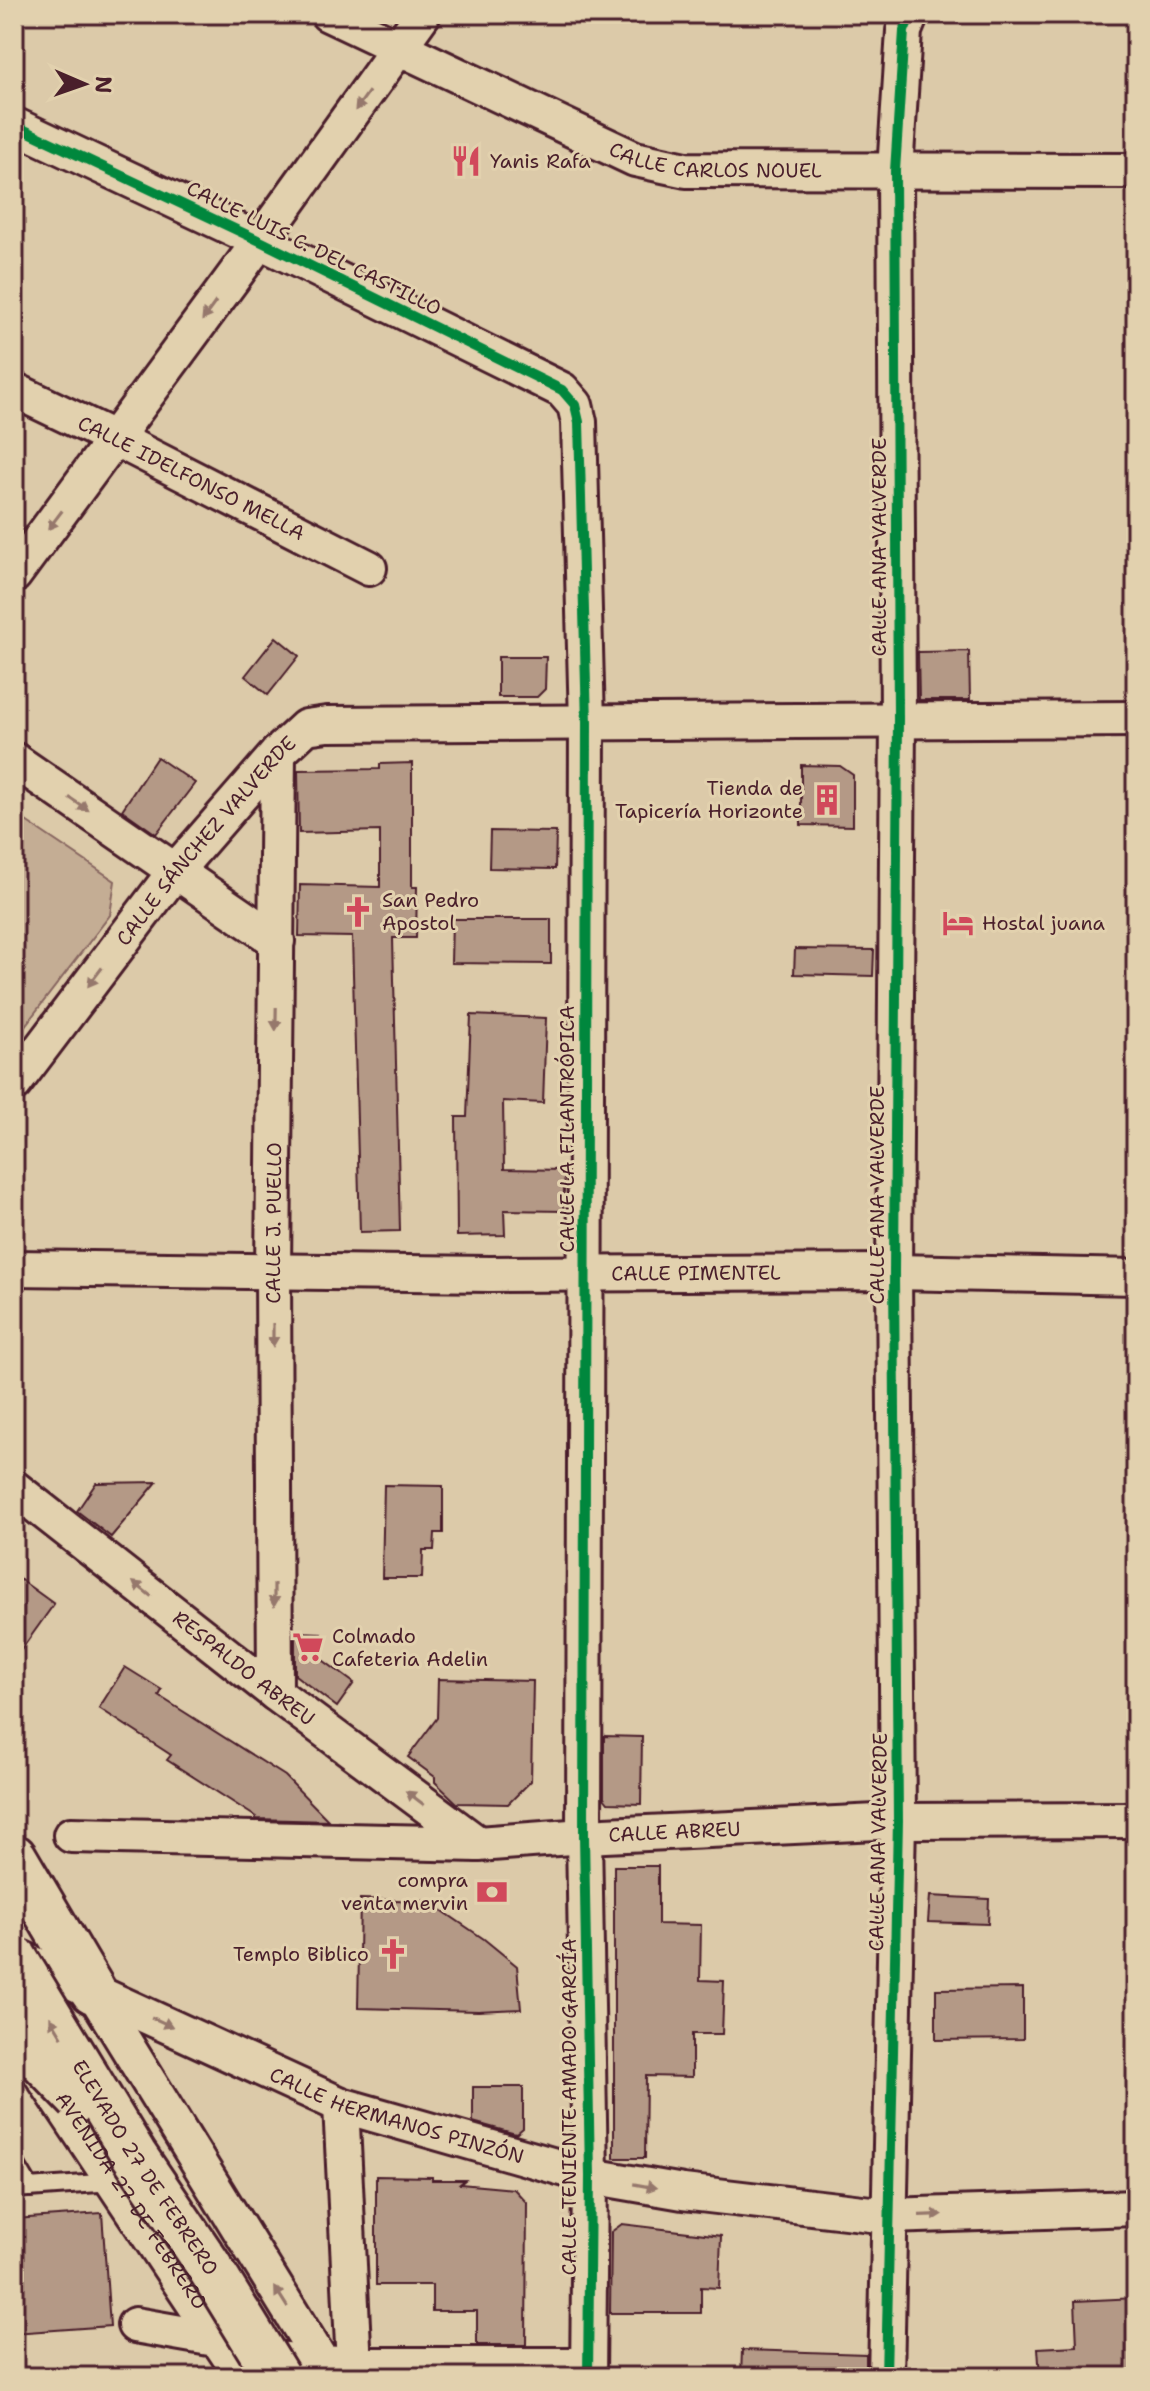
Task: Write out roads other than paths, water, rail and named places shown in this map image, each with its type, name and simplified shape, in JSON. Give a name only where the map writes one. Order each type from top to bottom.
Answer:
[{"type":"main road","points":[[14,1857],[93,1991]]},
{"type":"main road","name":"ELEVADO 27 DE FEBRERO","points":[[14,1956],[126,2169],[207,2263],[254,2366]]},
{"type":"main road","name":"AVENIDA 27 DE FEBRERO","points":[[14,2022],[126,2169],[254,2366]]},
{"type":"main road","points":[[14,2032],[126,2169]]},
{"type":"street","name":"CALLE CARLOS NOUEL","points":[[328,14],[635,159],[663,167],[686,170],[1136,171]]},
{"type":"street","points":[[14,575],[423,14]]},
{"type":"street","name":"CALLE ANA VALVERDE","points":[[886,2377],[898,1821],[894,1272],[898,719],[895,171],[904,31],[911,14]]},
{"type":"street","name":"CALLE LUIS C. DEL CASTILLO","points":[[14,125],[260,241],[562,390],[575,405],[579,422]]},
{"type":"street","name":"CALLE IDELFONSO MELLA","points":[[14,390],[369,568]]},
{"type":"street","name":"CALLE LA FILANTRÓPICA","points":[[579,422],[587,723],[584,1836]]},
{"type":"street","name":"CALLE SÁNCHEZ VALVERDE","points":[[14,1084],[176,870],[278,753],[306,727],[327,724],[1136,719]]},
{"type":"street","name":"CALLE J. PUELLO","points":[[275,1693],[273,1271],[278,753]]},
{"type":"street","points":[[14,760],[277,941]]},
{"type":"street","name":"CALLE PIMENTEL","points":[[14,1268],[585,1273],[894,1272],[1136,1277]]},
{"type":"street","name":"RESPALDO ABREU","points":[[14,1488],[275,1693],[478,1844]]},
{"type":"street","name":"CALLE ABREU","points":[[71,1835],[478,1844],[898,1821],[1136,1820]]},
{"type":"street","name":"CALLE TENIENTE AMADO GARCÍA","points":[[584,1836],[590,2176],[588,2371]]},
{"type":"street","name":"CALLE HERMANOS PINZÓN","points":[[14,1956],[341,2105],[590,2176],[683,2192],[888,2216],[1136,2208]]},
{"type":"street","points":[[93,1991],[338,2364]]},
{"type":"street","points":[[338,2364],[341,2105]]},
{"type":"street","points":[[135,2325],[254,2366],[338,2364],[588,2371]]},
{"type":"lane","points":[[14,2161],[22,2189],[126,2169]]},
{"type":"place","name":"Yanis Rafa","points":[[466,161]]},
{"type":"place","name":"Tienda de Tapicería Horizonte","points":[[827,800]]},
{"type":"place","name":"San Pedro Apostol","points":[[358,912]]},
{"type":"place","name":"Hostal juana","points":[[958,923]]},
{"type":"place","name":"Colmado Cafeteria Adelin","points":[[308,1647]]},
{"type":"place","name":"compra venta mervin","points":[[492,1892]]},
{"type":"place","name":"Templo Biblico","points":[[393,1954]]}]
